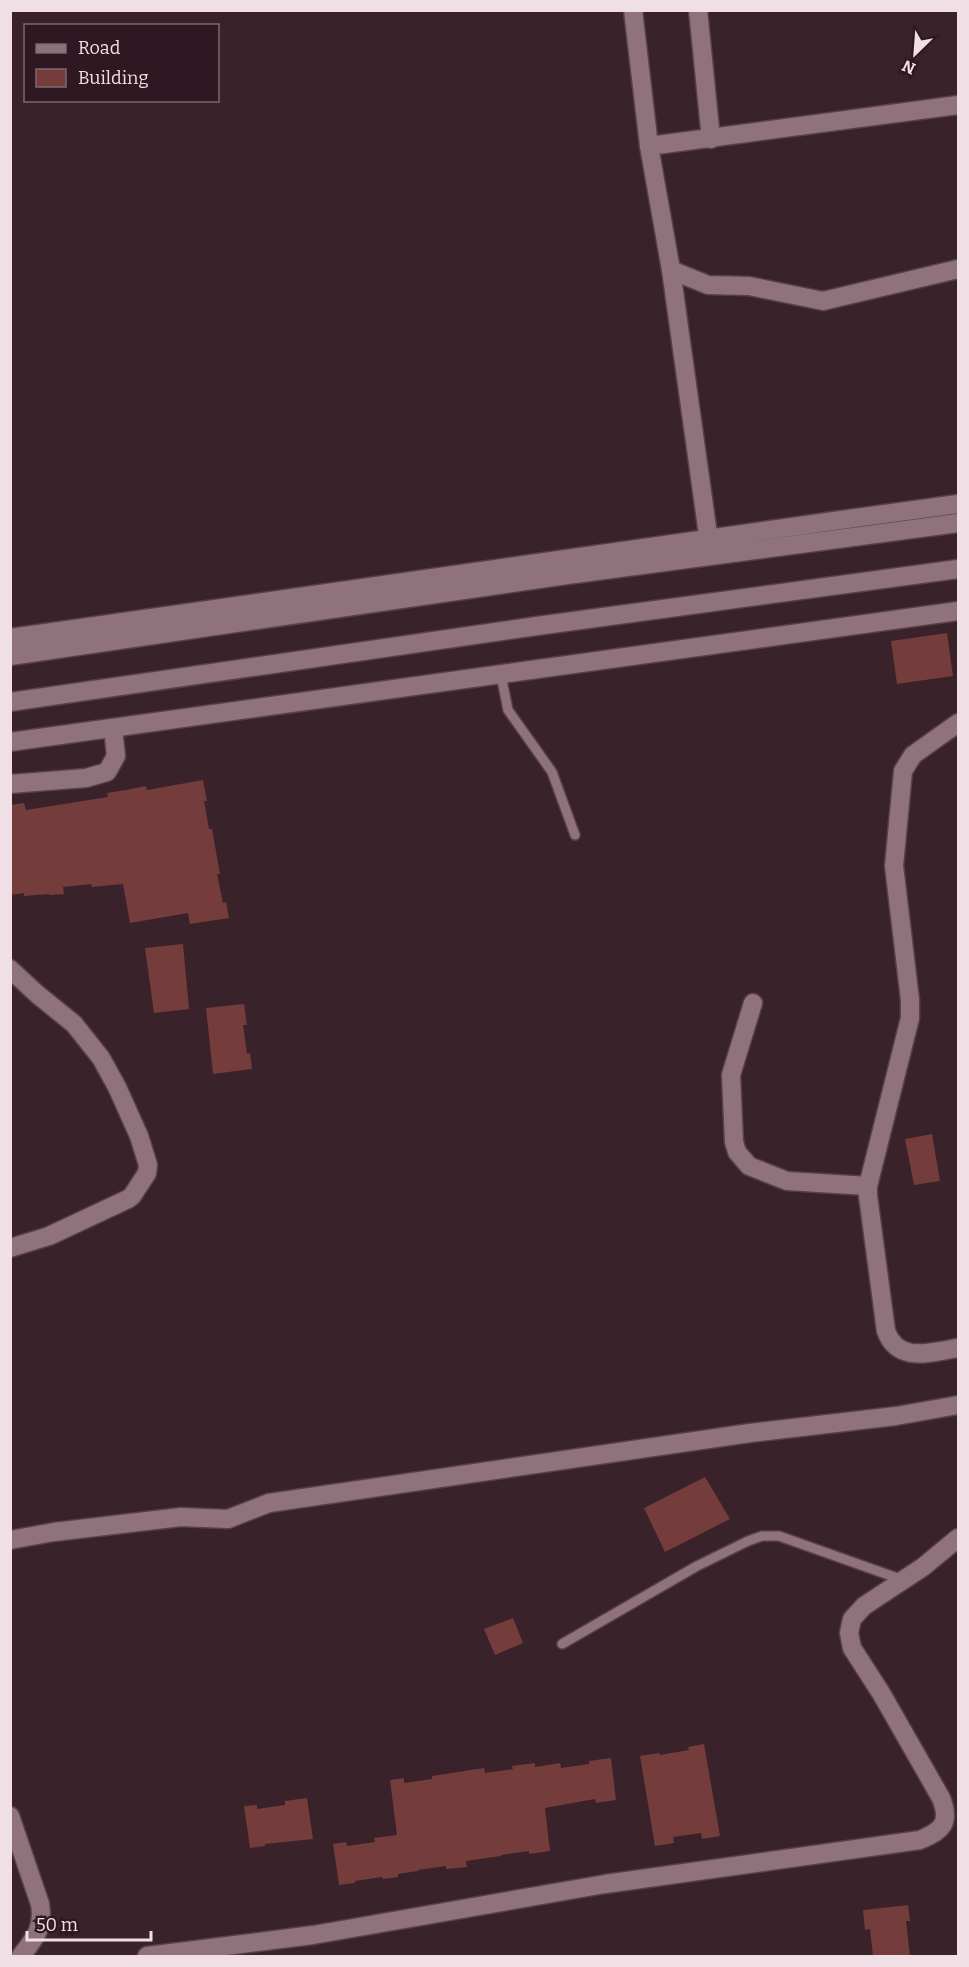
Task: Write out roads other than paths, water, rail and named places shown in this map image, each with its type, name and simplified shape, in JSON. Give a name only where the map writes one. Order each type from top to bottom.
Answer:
[{"type":"street","points":[[633,10],[649,146],[671,270],[711,556]]},
{"type":"street","points":[[698,10],[711,139]]},
{"type":"street","points":[[649,146],[958,105]]},
{"type":"street","points":[[671,270],[708,285],[749,286],[823,301],[958,269]]},
{"type":"street","points":[[10,638],[708,537],[958,504]]},
{"type":"street","points":[[10,656],[958,523]]},
{"type":"street","points":[[10,702],[544,624],[958,568]]},
{"type":"street","points":[[10,742],[958,611]]},
{"type":"street","points":[[958,723],[914,755],[903,771],[894,855],[910,1018],[868,1186],[885,1319],[890,1340],[897,1349],[906,1353],[958,1348]]},
{"type":"street","points":[[10,784],[86,778],[107,772],[116,756],[113,728]]},
{"type":"street","points":[[10,969],[69,1019],[97,1052],[117,1087],[135,1127],[148,1165],[147,1173],[128,1199],[49,1236],[10,1248]]},
{"type":"street","points":[[753,1004],[731,1076],[734,1142],[737,1152],[749,1166],[787,1182],[868,1186]]},
{"type":"street","points":[[10,1540],[54,1532],[181,1517],[228,1519],[268,1503],[750,1433],[896,1416],[958,1405]]},
{"type":"street","points":[[147,1956],[314,1935],[605,1884],[920,1840],[936,1834],[942,1828],[945,1819],[945,1807],[881,1693],[852,1648],[849,1633],[852,1619],[864,1606],[923,1567],[958,1538]]},
{"type":"street","points":[[10,1816],[42,1916],[42,1925],[21,1956]]},
{"type":"lane","points":[[501,675],[508,710],[552,772],[575,835]]},
{"type":"lane","points":[[562,1644],[697,1566],[762,1536],[779,1536],[903,1580]]}]
